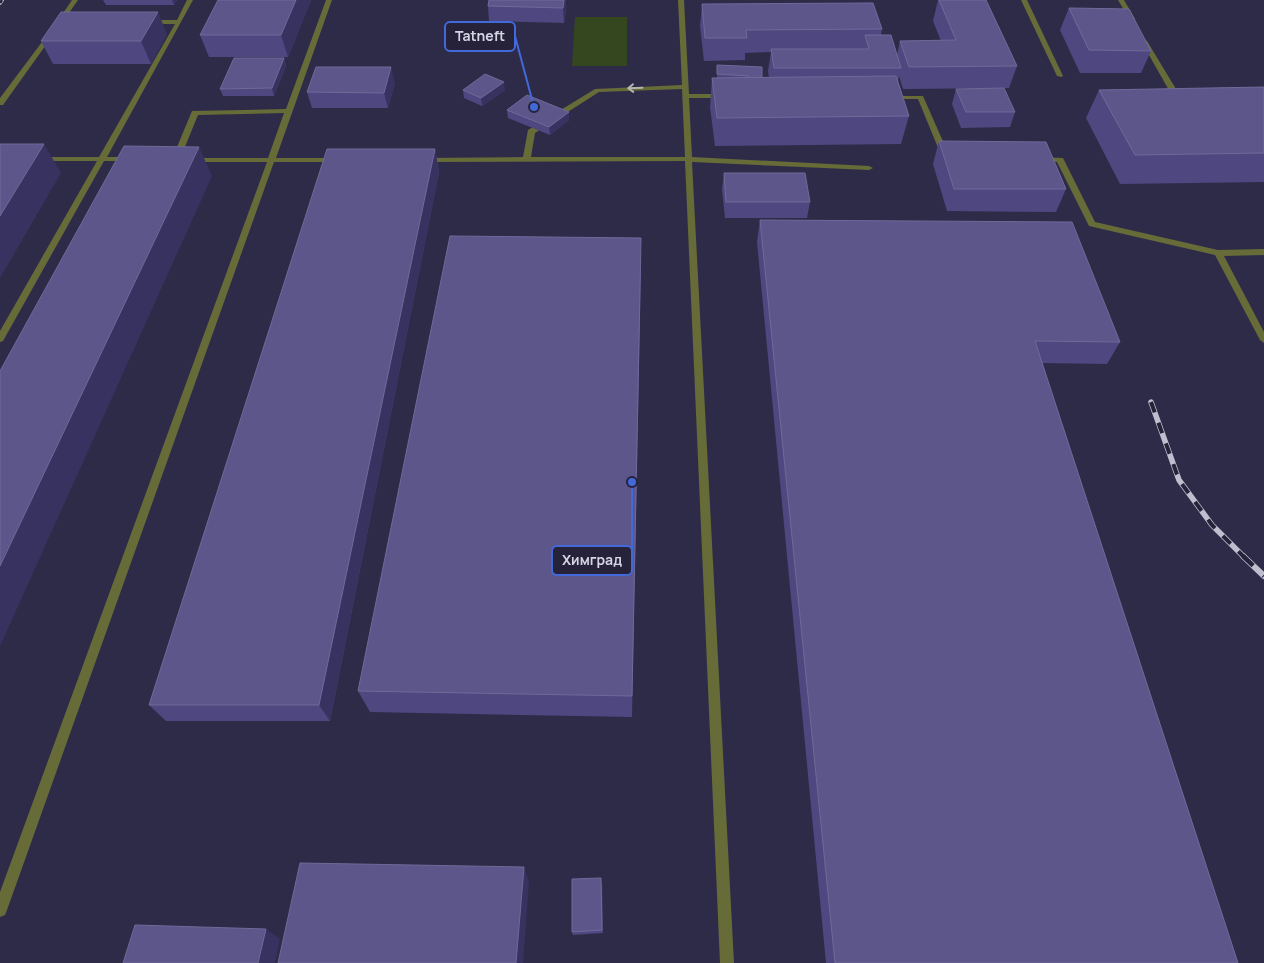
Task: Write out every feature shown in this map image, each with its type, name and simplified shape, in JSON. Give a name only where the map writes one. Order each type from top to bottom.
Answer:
[{"type":"lane","points":[[0,103],[75,0]]},
{"type":"lane","points":[[0,339],[190,0]]},
{"type":"lane","points":[[0,910],[329,0]]},
{"type":"lane","points":[[681,0],[687,159],[727,963]]},
{"type":"lane","points":[[1024,0],[1060,76]]},
{"type":"lane","points":[[1121,0],[1135,25]]},
{"type":"lane","points":[[139,22],[179,22]]},
{"type":"lane","points":[[59,23],[69,23]]},
{"type":"lane","points":[[1140,33],[1178,99],[1187,100]]},
{"type":"lane","points":[[528,159],[531,132],[597,90],[684,91],[734,96]]},
{"type":"lane","points":[[881,97],[921,97],[947,158],[956,158]]},
{"type":"lane","points":[[176,160],[195,113],[288,112]]},
{"type":"lane","points":[[28,159],[139,160]]},
{"type":"lane","points":[[410,160],[687,159],[869,168]]},
{"type":"lane","points":[[1032,159],[1060,160],[1092,224],[1218,253],[1264,252]]},
{"type":"lane","points":[[167,160],[341,160]]},
{"type":"lane","points":[[1218,253],[1264,340]]},
{"type":"shaded area","points":[[0,0],[1264,0],[1264,963],[0,963]]},
{"type":"green space","points":[[575,17],[627,17],[627,66],[572,66]]},
{"type":"building","points":[[218,0],[296,0],[281,35],[200,35]]},
{"type":"building","points":[[489,0],[564,0],[563,8],[488,6]]},
{"type":"building","points":[[939,0],[986,0],[1017,66],[909,67],[900,41],[956,40]]},
{"type":"building","points":[[873,3],[882,29],[746,30],[747,38],[705,38],[702,4]]},
{"type":"building","points":[[1069,8],[1129,9],[1151,51],[1089,50]]},
{"type":"building","points":[[61,12],[158,12],[141,41],[41,41]]},
{"type":"building","points":[[865,35],[891,35],[901,68],[774,68],[771,49],[869,49]]},
{"type":"building","points":[[234,58],[284,58],[272,88],[220,89]]},
{"type":"building","points":[[717,65],[762,67],[762,78],[717,74]]},
{"type":"building","points":[[316,67],[391,67],[384,93],[307,92]]},
{"type":"building","points":[[485,74],[504,82],[481,98],[463,90]]},
{"type":"building","points":[[896,76],[909,116],[717,118],[712,78]]},
{"type":"building","points":[[1264,87],[1264,153],[1135,155],[1099,90]]},
{"type":"building","points":[[1004,88],[1015,112],[966,112],[956,89]]},
{"type":"building","points":[[527,95],[569,112],[549,127],[507,110]]},
{"type":"building","points":[[939,141],[1046,142],[1066,189],[954,189]]},
{"type":"building","points":[[0,144],[44,144],[0,216]]},
{"type":"building","points":[[124,146],[199,147],[0,566],[0,371]]},
{"type":"building","points":[[327,149],[435,149],[319,705],[149,705]]},
{"type":"building","points":[[724,173],[805,173],[810,202],[726,202]]},
{"type":"building","points":[[760,220],[1072,222],[1120,342],[1035,341],[1238,963],[835,963]]},
{"type":"building","points":[[450,236],[641,238],[632,696],[358,691]]},
{"type":"building","points":[[300,863],[524,867],[516,963],[278,963]]},
{"type":"building","points":[[601,878],[602,930],[572,932],[572,879]]},
{"type":"building","points":[[135,925],[266,929],[258,963],[123,963]]},
{"type":"railway","points":[[1151,402],[1179,480],[1212,525],[1243,556]]},
{"type":"railway","points":[[1243,556],[1264,576]]},
{"type":"place","name":"Tatneft","points":[[534,107]]},
{"type":"place","name":"Химград","points":[[632,482]]}]
